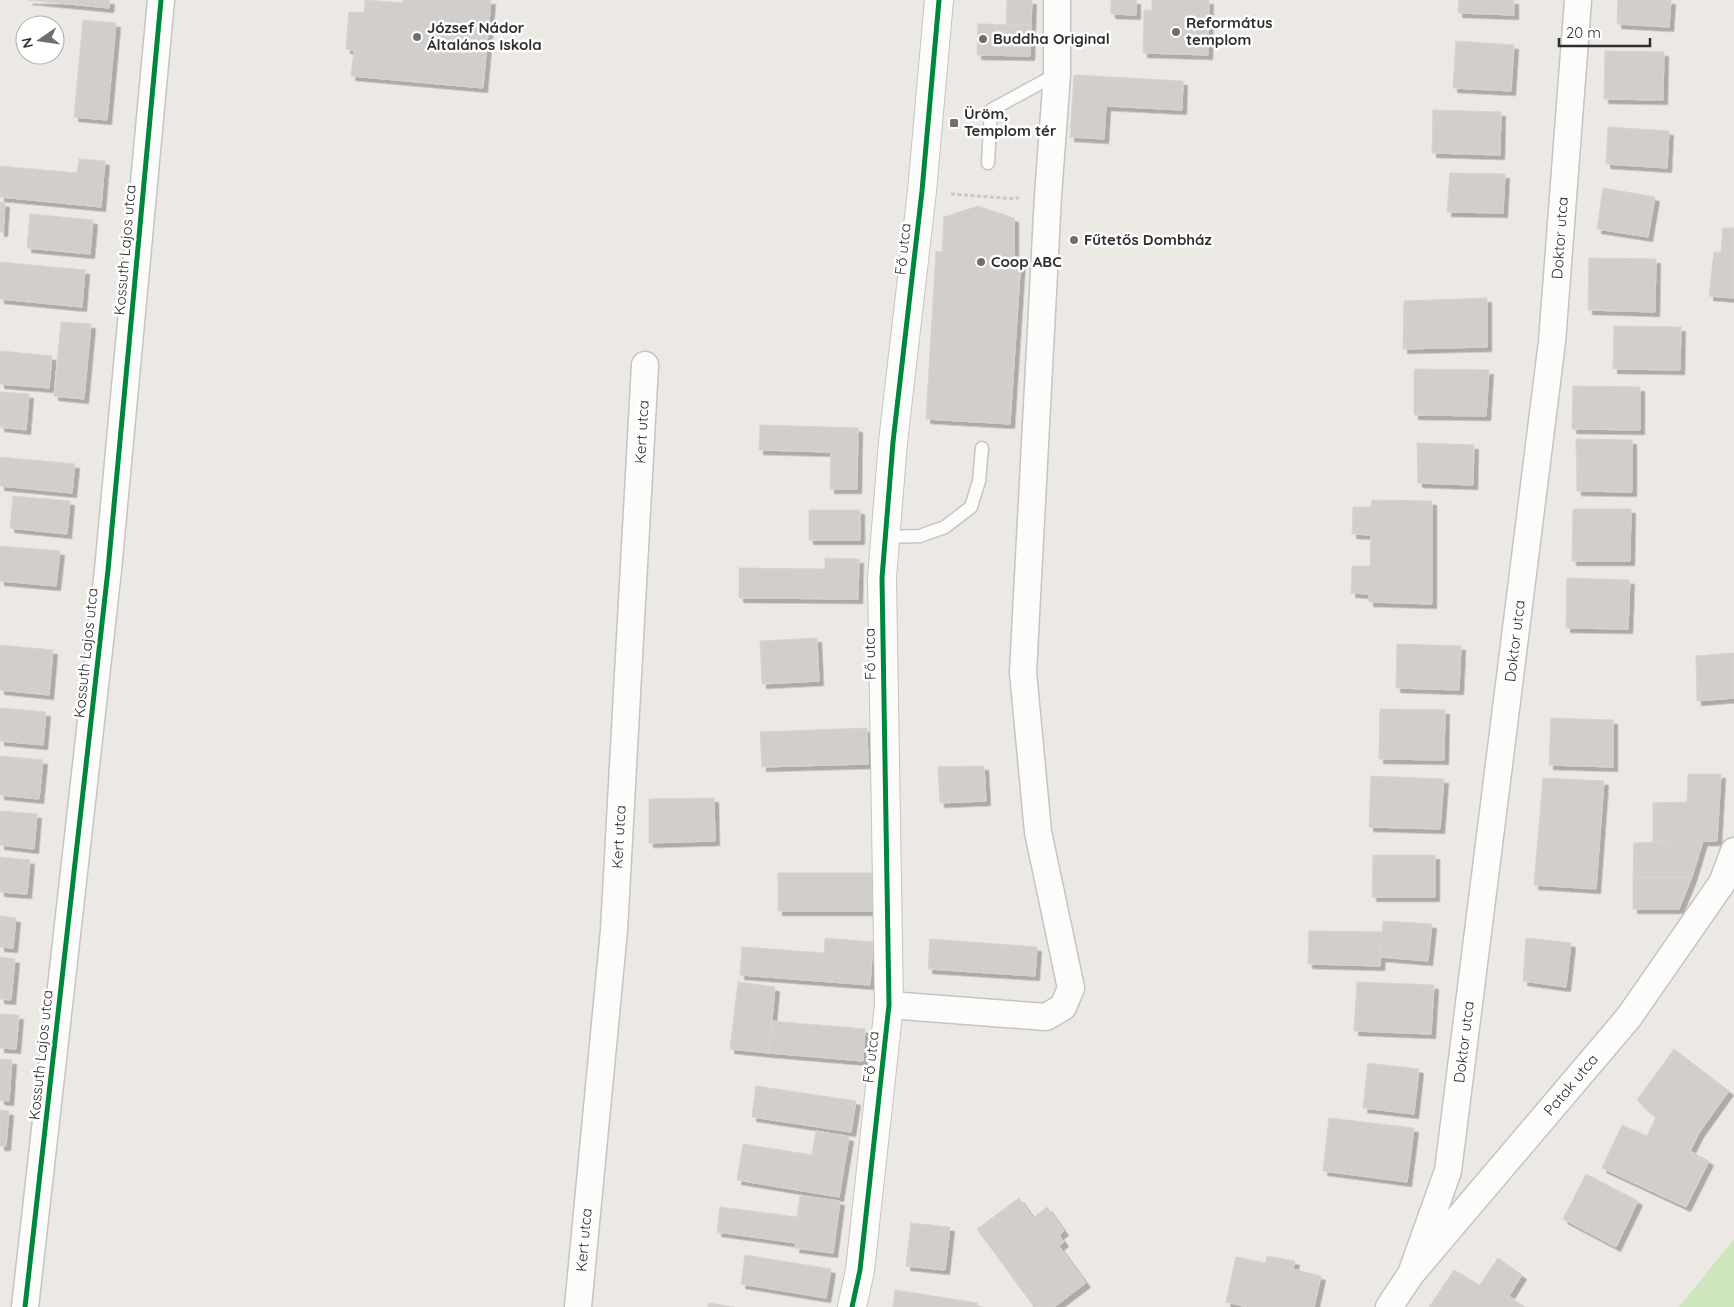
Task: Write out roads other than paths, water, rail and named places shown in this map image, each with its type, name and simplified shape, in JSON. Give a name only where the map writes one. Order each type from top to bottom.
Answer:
[{"type":"street","name":"Kossuth Lajos utca","points":[[25,1307],[108,570],[161,0]]},
{"type":"street","name":"Fő utca","points":[[852,1307],[860,1270],[889,1005],[882,578],[893,442],[922,191],[939,0]]},
{"type":"street","points":[[889,1005],[1046,1017],[1063,1007],[1071,988],[1038,832],[1023,672],[1048,196],[1057,74],[1056,0]]},
{"type":"street","name":"Doktor utca","points":[[1411,1274],[1448,1171],[1552,342],[1578,0]]},
{"type":"street","name":"Kert utca","points":[[578,1307],[614,930],[645,365]]},
{"type":"street","name":"Patak utca","points":[[1389,1307],[1411,1274],[1629,1016],[1722,883],[1734,850]]},
{"type":"lane","points":[[988,163],[991,110],[1057,74]]},
{"type":"lane","points":[[885,537],[920,536],[945,527],[971,507],[979,481],[982,448]]},
{"type":"place","name":"Református templom","points":[[1176,32]]},
{"type":"place","name":"József Nádor Általános Iskola","points":[[417,37]]},
{"type":"place","name":"Buddha Original","points":[[983,39]]},
{"type":"place","name":"Üröm, Templom tér","points":[[954,123]]},
{"type":"place","name":"Fűtetős Dombház","points":[[1074,240]]},
{"type":"place","name":"Coop ABC","points":[[981,262]]}]
